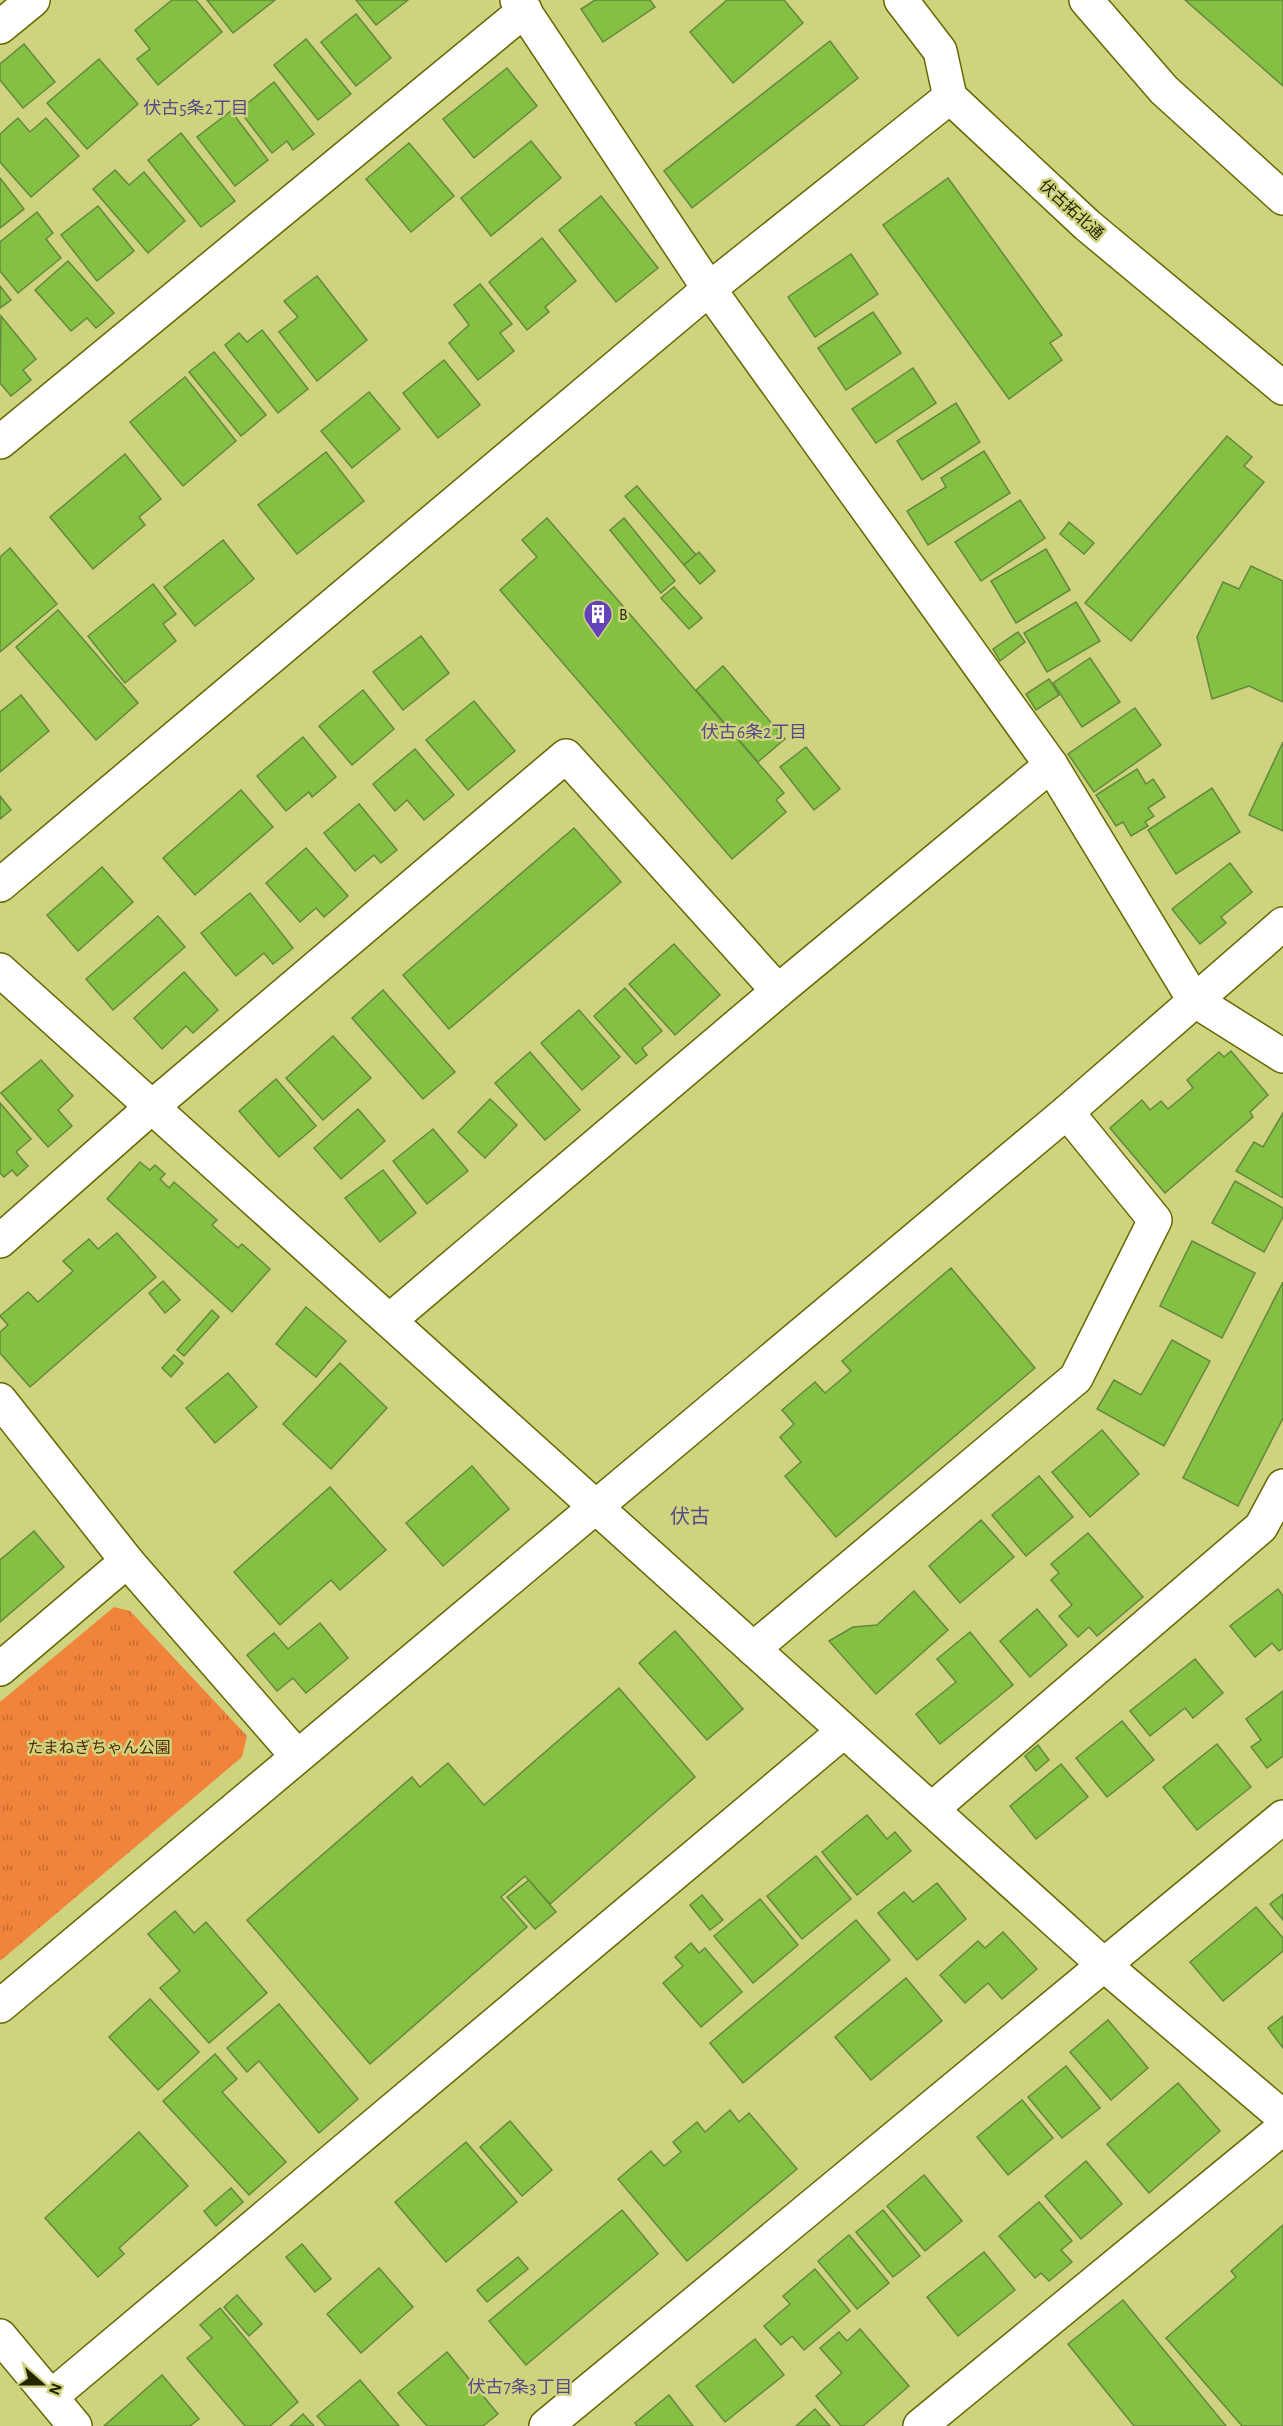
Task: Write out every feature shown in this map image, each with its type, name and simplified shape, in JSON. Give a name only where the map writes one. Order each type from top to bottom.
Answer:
[{"type":"street","points":[[0,27],[33,0]]},
{"type":"street","points":[[0,885],[709,289],[950,97],[940,51],[901,0]]},
{"type":"street","points":[[1086,0],[1164,90],[1283,198]]},
{"type":"street","points":[[0,442],[521,5],[709,289],[1051,765],[1194,1000],[1283,1056]]},
{"type":"street","name":"伏古拓北通","points":[[950,97],[1087,225],[1283,388]]},
{"type":"street","points":[[0,1241],[153,1106],[566,756],[778,991]]},
{"type":"street","points":[[390,1320],[778,991],[1051,765]]},
{"type":"street","points":[[0,2006],[1066,1112],[1283,924]]},
{"type":"street","points":[[0,970],[1103,1964],[1283,2116]]},
{"type":"street","points":[[753,1649],[1076,1378],[1155,1220],[1066,1112]]},
{"type":"street","points":[[0,1400],[127,1562],[297,1756]]},
{"type":"street","points":[[932,1809],[1261,1527],[1283,1486]]},
{"type":"street","points":[[0,1670],[127,1562]]},
{"type":"street","points":[[52,2396],[844,1731]]},
{"type":"street","points":[[546,2426],[1283,1817]]},
{"type":"street","points":[[920,2426],[1283,2128]]},
{"type":"street","points":[[0,2336],[75,2426]]},
{"type":"green space","name":"たまねぎちゃん公園","points":[[114,1607],[130,1611],[247,1736],[242,1757],[0,1961],[0,1702]]},
{"type":"building","points":[[172,0],[196,0],[222,32],[158,85],[137,59],[150,49],[135,30]]},
{"type":"building","points":[[207,0],[275,0],[233,33]]},
{"type":"building","points":[[356,0],[408,0],[376,25]]},
{"type":"building","points":[[595,0],[650,0],[655,7],[603,42],[581,9]]},
{"type":"building","points":[[727,0],[784,0],[803,23],[733,83],[690,32]]},
{"type":"building","points":[[1185,0],[1283,0],[1283,86]]},
{"type":"building","points":[[356,14],[391,58],[356,86],[321,42]]},
{"type":"building","points":[[306,39],[351,94],[318,120],[274,65]]},
{"type":"building","points":[[830,41],[858,78],[692,208],[664,171]]},
{"type":"building","points":[[24,44],[55,82],[23,108],[0,80],[0,64]]},
{"type":"building","points":[[99,59],[138,104],[87,149],[47,103]]},
{"type":"building","points":[[507,68],[537,106],[474,158],[443,119]]},
{"type":"building","points":[[274,82],[314,134],[293,150],[287,141],[272,153],[239,110]]},
{"type":"building","points":[[231,111],[268,160],[235,186],[197,137]]},
{"type":"building","points":[[18,118],[30,132],[46,118],[79,156],[31,197],[0,162],[0,134]]},
{"type":"building","points":[[181,133],[235,201],[201,227],[148,160]]},
{"type":"building","points":[[531,141],[561,178],[491,236],[461,198]]},
{"type":"building","points":[[409,143],[454,196],[411,232],[366,179]]},
{"type":"building","points":[[115,170],[129,185],[144,172],[185,221],[148,253],[93,189]]},
{"type":"building","points":[[0,178],[24,209],[0,228]]},
{"type":"building","points":[[948,178],[1062,335],[1050,343],[1062,360],[1009,399],[883,225]]},
{"type":"building","points":[[601,196],[658,268],[616,302],[559,230]]},
{"type":"building","points":[[98,206],[134,251],[97,281],[61,235]]},
{"type":"building","points":[[37,212],[53,233],[46,239],[61,258],[18,293],[0,271],[0,242]]},
{"type":"building","points":[[542,238],[576,281],[545,307],[549,312],[527,330],[489,282]]},
{"type":"building","points":[[851,254],[878,294],[815,337],[788,297]]},
{"type":"building","points":[[68,261],[114,313],[96,328],[87,318],[71,331],[35,290]]},
{"type":"building","points":[[317,276],[367,340],[317,381],[279,332],[298,317],[284,301]]},
{"type":"building","points":[[480,284],[512,324],[500,333],[514,351],[478,380],[449,343],[469,325],[454,305]]},
{"type":"building","points":[[0,286],[11,300],[0,308]]},
{"type":"building","points":[[873,312],[901,353],[846,390],[818,348]]},
{"type":"building","points":[[1,316],[36,359],[23,370],[31,380],[11,396],[0,383]]},
{"type":"building","points":[[262,330],[308,389],[278,413],[225,345],[239,333],[247,342]]},
{"type":"building","points":[[214,352],[266,415],[241,436],[189,372]]},
{"type":"building","points":[[444,360],[480,405],[438,438],[403,393]]},
{"type":"building","points":[[913,368],[936,403],[876,443],[852,409]]},
{"type":"building","points":[[185,377],[236,441],[183,486],[130,422]]},
{"type":"building","points":[[369,392],[400,429],[352,468],[321,431]]},
{"type":"building","points":[[956,403],[980,442],[922,480],[897,441]]},
{"type":"building","points":[[1227,436],[1252,457],[1244,466],[1264,482],[1131,641],[1085,603]]},
{"type":"building","points":[[984,451],[1010,493],[928,545],[907,511],[946,487],[941,478]]},
{"type":"building","points":[[326,452],[364,501],[297,554],[258,505]]},
{"type":"building","points":[[125,454],[161,499],[139,517],[145,525],[93,569],[50,517]]},
{"type":"building","points":[[637,486],[696,555],[684,565],[625,496]]},
{"type":"building","points":[[1020,500],[1045,538],[981,581],[955,542]]},
{"type":"building","name":"B","points":[[547,518],[784,793],[776,800],[786,812],[732,859],[500,590],[537,557],[522,540]]},
{"type":"building","points":[[624,518],[675,581],[661,593],[610,530]]},
{"type":"building","points":[[1069,522],[1094,543],[1084,554],[1060,534]]},
{"type":"building","points":[[223,540],[254,579],[195,626],[164,587]]},
{"type":"building","points":[[10,548],[57,604],[0,652],[0,557]]},
{"type":"building","points":[[1046,549],[1070,590],[1016,623],[991,581]]},
{"type":"building","points":[[699,552],[715,571],[700,584],[684,565]]},
{"type":"building","points":[[1251,566],[1283,581],[1283,702],[1249,686],[1212,699],[1197,637],[1223,582],[1239,589]]},
{"type":"building","points":[[153,584],[176,614],[163,624],[176,641],[125,683],[88,636]]},
{"type":"building","points":[[674,587],[702,618],[689,629],[661,598]]},
{"type":"building","points":[[1076,602],[1100,641],[1047,672],[1024,633]]},
{"type":"building","points":[[58,610],[138,703],[96,740],[16,647]]},
{"type":"building","points":[[1018,632],[1025,642],[1000,661],[993,649]]},
{"type":"building","points":[[421,636],[449,673],[403,710],[373,672]]},
{"type":"building","points":[[1090,658],[1120,702],[1082,727],[1053,683]]},
{"type":"building","points":[[723,666],[785,739],[758,762],[696,690]]},
{"type":"building","points":[[1049,679],[1059,695],[1036,710],[1026,694]]},
{"type":"building","points":[[363,690],[394,729],[352,765],[319,726]]},
{"type":"building","points":[[21,695],[49,731],[0,772],[0,712]]},
{"type":"building","points":[[474,701],[515,751],[468,790],[426,740]]},
{"type":"building","points":[[1135,708],[1161,745],[1094,792],[1068,754]]},
{"type":"building","points":[[303,737],[336,777],[312,797],[309,792],[286,811],[257,776]]},
{"type":"building","points":[[1283,742],[1283,831],[1249,815]]},
{"type":"building","points":[[806,747],[840,789],[814,810],[780,767]]},
{"type":"building","points":[[415,749],[454,795],[424,820],[407,800],[395,811],[373,784]]},
{"type":"building","points":[[1137,769],[1146,784],[1153,779],[1165,797],[1148,808],[1154,816],[1145,822],[1148,826],[1131,836],[1123,822],[1116,826],[1096,795]]},
{"type":"building","points":[[1212,788],[1240,832],[1176,874],[1148,830]]},
{"type":"building","points":[[241,790],[273,827],[195,895],[163,858]]},
{"type":"building","points":[[0,796],[11,810],[0,819]]},
{"type":"building","points":[[359,804],[397,850],[381,863],[374,855],[355,871],[324,833]]},
{"type":"building","points":[[574,828],[621,882],[449,1029],[403,975]]},
{"type":"building","points":[[306,848],[348,896],[324,917],[316,908],[300,922],[266,883]]},
{"type":"building","points":[[1230,863],[1252,892],[1221,917],[1226,923],[1200,944],[1172,909]]},
{"type":"building","points":[[102,867],[133,902],[78,951],[47,915]]},
{"type":"building","points":[[250,893],[293,948],[273,964],[264,953],[236,976],[201,933]]},
{"type":"building","points":[[158,916],[185,947],[113,1010],[86,979]]},
{"type":"building","points":[[674,944],[720,995],[675,1035],[629,984]]},
{"type":"building","points":[[184,972],[218,1010],[193,1033],[186,1026],[162,1049],[134,1018]]},
{"type":"building","points":[[625,988],[662,1031],[642,1048],[647,1055],[636,1064],[594,1016]]},
{"type":"building","points":[[383,990],[455,1072],[423,1099],[352,1018]]},
{"type":"building","points":[[579,1010],[620,1057],[582,1090],[541,1043]]},
{"type":"building","points":[[333,1036],[371,1078],[323,1120],[286,1078]]},
{"type":"building","points":[[1231,1051],[1268,1095],[1250,1112],[1253,1117],[1165,1193],[1110,1128],[1142,1100],[1150,1110],[1161,1101],[1168,1109],[1193,1088],[1187,1080],[1219,1052],[1224,1057]]},
{"type":"building","points":[[530,1052],[580,1110],[545,1140],[495,1083]]},
{"type":"building","points":[[41,1060],[73,1096],[58,1110],[72,1126],[48,1147],[1,1093]]},
{"type":"building","points":[[276,1079],[316,1126],[279,1157],[239,1111]]},
{"type":"building","points":[[490,1099],[517,1125],[485,1158],[458,1132]]},
{"type":"building","points":[[0,1103],[31,1139],[16,1152],[28,1166],[17,1176],[12,1170],[4,1177],[0,1173]]},
{"type":"building","points":[[358,1109],[385,1141],[341,1179],[314,1148]]},
{"type":"building","points":[[1283,1113],[1283,1198],[1236,1171],[1254,1142],[1263,1147]]},
{"type":"building","points":[[433,1129],[468,1171],[427,1204],[393,1161]]},
{"type":"building","points":[[140,1162],[150,1170],[155,1165],[165,1174],[160,1179],[169,1188],[174,1182],[217,1220],[212,1225],[238,1248],[242,1244],[270,1269],[232,1312],[107,1199]]},
{"type":"building","points":[[383,1170],[416,1213],[380,1242],[345,1198]]},
{"type":"building","points":[[1235,1181],[1283,1208],[1283,1217],[1264,1252],[1212,1223]]},
{"type":"building","points":[[117,1233],[156,1277],[30,1387],[0,1353],[0,1332],[8,1325],[0,1316],[28,1292],[38,1302],[73,1271],[63,1261],[89,1239],[98,1249]]},
{"type":"building","points":[[1192,1241],[1255,1273],[1222,1338],[1160,1306]]},
{"type":"building","points":[[951,1268],[1035,1368],[836,1537],[785,1476],[801,1462],[780,1437],[794,1424],[782,1410],[815,1382],[825,1393],[851,1371],[842,1361]]},
{"type":"building","points":[[163,1281],[180,1300],[165,1313],[149,1293]]},
{"type":"building","points":[[1283,1282],[1283,1418],[1238,1506],[1183,1478]]},
{"type":"building","points":[[306,1307],[346,1341],[316,1377],[276,1344]]},
{"type":"building","points":[[212,1310],[219,1317],[184,1356],[177,1350]]},
{"type":"building","points":[[1172,1340],[1210,1361],[1164,1446],[1097,1409],[1114,1380],[1141,1395]]},
{"type":"building","points":[[174,1355],[183,1363],[171,1377],[162,1368]]},
{"type":"building","points":[[340,1363],[387,1408],[331,1469],[283,1424]]},
{"type":"building","points":[[228,1373],[257,1407],[215,1443],[186,1408]]},
{"type":"building","points":[[1102,1430],[1139,1474],[1090,1517],[1052,1472]]},
{"type":"building","points":[[472,1466],[509,1509],[443,1566],[406,1523]]},
{"type":"building","points":[[1039,1476],[1073,1517],[1026,1556],[992,1515]]},
{"type":"building","points":[[330,1487],[386,1550],[340,1590],[331,1580],[280,1625],[234,1572]]},
{"type":"building","points":[[981,1520],[1014,1557],[960,1603],[929,1566]]},
{"type":"building","points":[[34,1531],[64,1567],[0,1622],[0,1560]]},
{"type":"building","points":[[1088,1533],[1143,1597],[1097,1636],[1089,1627],[1078,1637],[1059,1616],[1072,1605],[1051,1580],[1059,1573],[1051,1564]]},
{"type":"building","points":[[1278,1589],[1283,1596],[1283,1648],[1279,1651],[1272,1643],[1255,1657],[1230,1626]]},
{"type":"building","points":[[914,1591],[948,1630],[876,1694],[829,1641],[853,1627],[877,1625]]},
{"type":"building","points":[[1037,1609],[1067,1645],[1030,1677],[1000,1641]]},
{"type":"building","points":[[320,1623],[348,1658],[306,1693],[293,1678],[277,1691],[247,1655],[274,1633],[288,1649]]},
{"type":"building","points":[[675,1631],[743,1709],[707,1740],[639,1663]]},
{"type":"building","points":[[970,1632],[1013,1685],[940,1744],[916,1714],[956,1682],[937,1659]]},
{"type":"building","points":[[1195,1659],[1223,1693],[1193,1718],[1185,1708],[1150,1736],[1130,1711]]},
{"type":"building","points":[[619,1688],[695,1777],[550,1904],[525,1876],[501,1897],[527,1927],[370,2064],[247,1920],[412,1777],[420,1787],[448,1763],[484,1805]]},
{"type":"building","points":[[1283,1691],[1283,1756],[1267,1768],[1251,1747],[1261,1740],[1246,1719]]},
{"type":"building","points":[[1122,1721],[1154,1760],[1107,1797],[1076,1758]]},
{"type":"building","points":[[1217,1744],[1251,1787],[1197,1830],[1163,1787]]},
{"type":"building","points":[[1038,1745],[1049,1760],[1036,1771],[1025,1756]]},
{"type":"building","points":[[1061,1764],[1088,1797],[1036,1839],[1010,1806]]},
{"type":"building","points":[[867,1815],[887,1839],[895,1832],[911,1851],[857,1895],[822,1852]]},
{"type":"building","points":[[816,1856],[851,1899],[802,1939],[767,1896]]},
{"type":"building","points":[[529,1880],[556,1912],[535,1929],[507,1897]]},
{"type":"building","points":[[937,1883],[966,1919],[917,1960],[878,1913],[904,1892],[913,1902]]},
{"type":"building","points":[[1283,1894],[1283,1920],[1270,1904]]},
{"type":"building","points":[[702,1895],[723,1920],[710,1930],[690,1905]]},
{"type":"building","points":[[760,1899],[798,1945],[753,1983],[714,1936]]},
{"type":"building","points":[[1256,1907],[1283,1938],[1283,1951],[1223,2001],[1190,1962]]},
{"type":"building","points":[[175,1911],[194,1933],[206,1922],[267,1993],[209,2043],[160,1988],[180,1971],[148,1934]]},
{"type":"building","points":[[856,1920],[890,1960],[743,2083],[710,2043]]},
{"type":"building","points":[[1003,1932],[1037,1969],[1002,1999],[988,1983],[965,2003],[940,1975],[978,1941],[985,1948]]},
{"type":"building","points":[[691,1943],[699,1953],[705,1948],[742,1992],[701,2027],[663,1983],[683,1966],[675,1957]]},
{"type":"building","points":[[906,1978],[942,2021],[871,2080],[835,2037]]},
{"type":"building","points":[[150,1999],[199,2052],[158,2090],[109,2037]]},
{"type":"building","points":[[279,2004],[358,2099],[319,2133],[259,2061],[247,2072],[227,2048]]},
{"type":"building","points":[[1283,2016],[1283,2048],[1268,2028]]},
{"type":"building","points":[[1108,2020],[1148,2068],[1111,2100],[1070,2052]]},
{"type":"building","points":[[215,2054],[237,2079],[222,2092],[286,2162],[249,2195],[163,2101]]},
{"type":"building","points":[[1066,2066],[1100,2108],[1062,2138],[1028,2097]]},
{"type":"building","points":[[1178,2083],[1220,2131],[1149,2193],[1107,2144]]},
{"type":"building","points":[[1022,2100],[1053,2138],[1008,2175],[977,2137]]},
{"type":"building","points":[[730,2110],[739,2122],[749,2113],[797,2169],[687,2261],[618,2179],[651,2151],[664,2166],[681,2152],[673,2142],[697,2122],[705,2132]]},
{"type":"building","points":[[510,2121],[552,2170],[522,2196],[480,2147]]},
{"type":"building","points":[[139,2132],[188,2186],[119,2248],[124,2254],[98,2277],[45,2218]]},
{"type":"building","points":[[466,2142],[517,2202],[446,2262],[395,2202]]},
{"type":"building","points":[[1086,2161],[1122,2204],[1081,2239],[1045,2196]]},
{"type":"building","points":[[924,2175],[962,2221],[925,2251],[887,2206]]},
{"type":"building","points":[[231,2188],[243,2202],[216,2226],[204,2211]]},
{"type":"building","points":[[1039,2202],[1072,2241],[1061,2250],[1072,2262],[1049,2281],[1041,2273],[1035,2278],[999,2236]]},
{"type":"building","points":[[622,2210],[658,2254],[526,2365],[489,2321]]},
{"type":"building","points":[[883,2210],[920,2256],[893,2277],[856,2232]]},
{"type":"building","points":[[1283,2225],[1283,2426],[1242,2426],[1166,2338],[1236,2277],[1231,2271]]},
{"type":"building","points":[[849,2235],[889,2283],[857,2309],[818,2261]]},
{"type":"building","points":[[302,2244],[331,2279],[315,2292],[286,2257]]},
{"type":"building","points":[[984,2252],[1015,2290],[958,2336],[927,2297]]},
{"type":"building","points":[[518,2257],[528,2269],[487,2302],[477,2290]]},
{"type":"building","points":[[379,2268],[413,2307],[361,2353],[327,2314]]},
{"type":"building","points":[[815,2269],[850,2311],[804,2350],[792,2336],[781,2345],[764,2326],[790,2304],[783,2296]]},
{"type":"building","points":[[237,2295],[262,2324],[249,2336],[224,2307]]},
{"type":"building","points":[[1123,2300],[1226,2426],[1134,2426],[1068,2344]]},
{"type":"building","points":[[220,2308],[298,2402],[270,2426],[245,2426],[187,2358],[212,2338],[200,2325]]},
{"type":"building","points":[[860,2329],[909,2386],[863,2426],[841,2426],[816,2396],[842,2373],[820,2348],[839,2332],[847,2341]]},
{"type":"building","points":[[755,2339],[784,2375],[725,2422],[696,2386]]},
{"type":"building","points":[[447,2352],[498,2414],[483,2426],[427,2426],[398,2393]]},
{"type":"building","points":[[162,2375],[199,2419],[190,2426],[104,2426]]},
{"type":"building","points":[[360,2380],[399,2426],[326,2426],[317,2416]]},
{"type":"building","points":[[669,2395],[693,2426],[637,2426],[635,2423]]},
{"type":"building","points":[[815,2409],[830,2426],[796,2426]]},
{"type":"building","points":[[303,2414],[314,2426],[290,2426]]},
{"type":"place","name":"B","points":[[598,640]]},
{"type":"district","name":"伏古5条2丁目","points":[[196,108]]},
{"type":"district","name":"伏古6条2丁目","points":[[754,732]]},
{"type":"district","name":"伏古","points":[[690,1516]]},
{"type":"district","name":"伏古7条3丁目","points":[[520,2387]]}]
